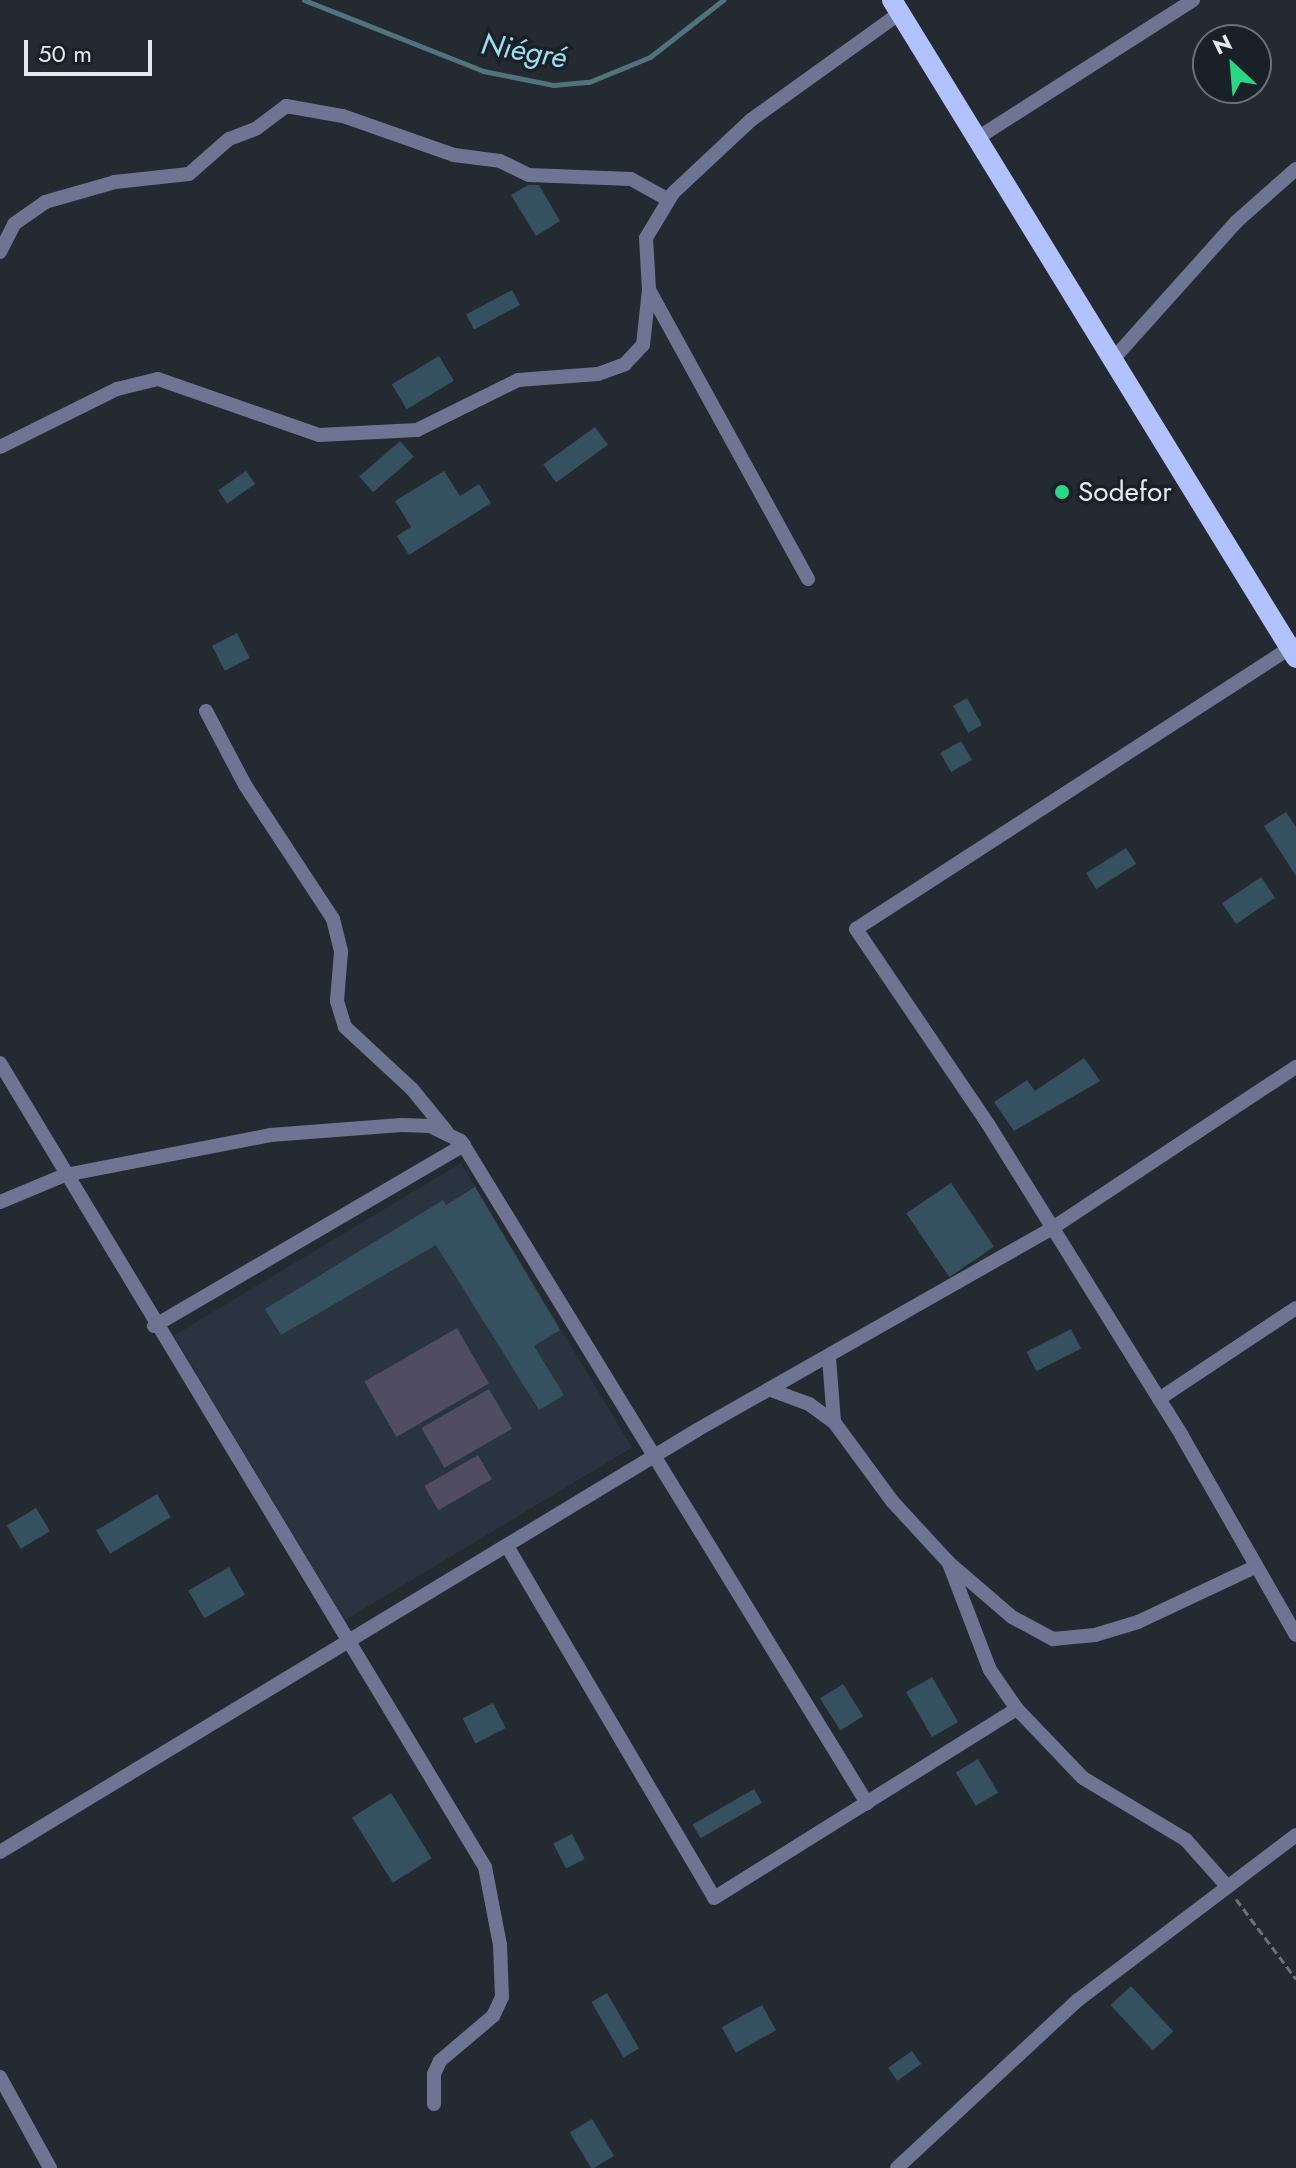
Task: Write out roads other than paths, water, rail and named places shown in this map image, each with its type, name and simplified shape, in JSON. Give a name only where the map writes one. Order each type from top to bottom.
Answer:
[{"type":"main road","points":[[896,6],[1294,650]]},
{"type":"street","points":[[979,137],[1193,0]]},
{"type":"street","points":[[1,442],[130,384],[158,379],[319,435],[417,430],[518,380],[598,374],[625,364],[643,345],[649,290],[646,238],[667,199],[775,99],[896,6]]},
{"type":"street","points":[[0,252],[14,224],[45,202],[115,182],[189,174],[229,139],[257,128],[286,106],[343,116],[465,158],[500,161],[529,175],[631,179],[667,199]]},
{"type":"street","points":[[1115,357],[1236,222],[1296,169]]},
{"type":"street","points":[[649,290],[808,579]]},
{"type":"street","points":[[1294,650],[856,929],[988,1124],[1159,1399],[1253,1568],[1296,1635]]},
{"type":"street","points":[[206,711],[250,795],[333,919],[341,952],[337,1001],[345,1027],[412,1089],[448,1133],[464,1145],[651,1457],[867,1803]]},
{"type":"street","points":[[0,1063],[154,1326],[476,1847],[491,1886],[502,1997],[493,2016],[440,2061],[434,2104]]},
{"type":"street","points":[[0,1852],[348,1644],[651,1457],[1051,1229],[1296,1067]]},
{"type":"street","points":[[0,1202],[65,1175],[202,1146],[350,1125],[430,1126],[448,1133]]},
{"type":"street","points":[[154,1326],[464,1145]]},
{"type":"street","points":[[1159,1399],[1296,1308]]},
{"type":"street","points":[[829,1358],[834,1422]]},
{"type":"street","points":[[771,1390],[809,1404],[834,1422],[892,1501],[948,1562],[1012,1617],[1053,1639],[1095,1635],[1138,1622],[1253,1568]]},
{"type":"street","points":[[507,1546],[714,1898],[1017,1709]]},
{"type":"street","points":[[948,1562],[990,1670],[1017,1709],[1083,1778],[1186,1840],[1226,1885]]},
{"type":"street","points":[[897,2168],[1078,2000],[1296,1835]]},
{"type":"street","points":[[0,2077],[50,2168]]},
{"type":"waterway","name":"Niégré","points":[[304,0],[483,71],[553,85],[589,82],[650,57],[723,0]]},
{"type":"place","name":"Sodefor","points":[[1062,492]]}]
